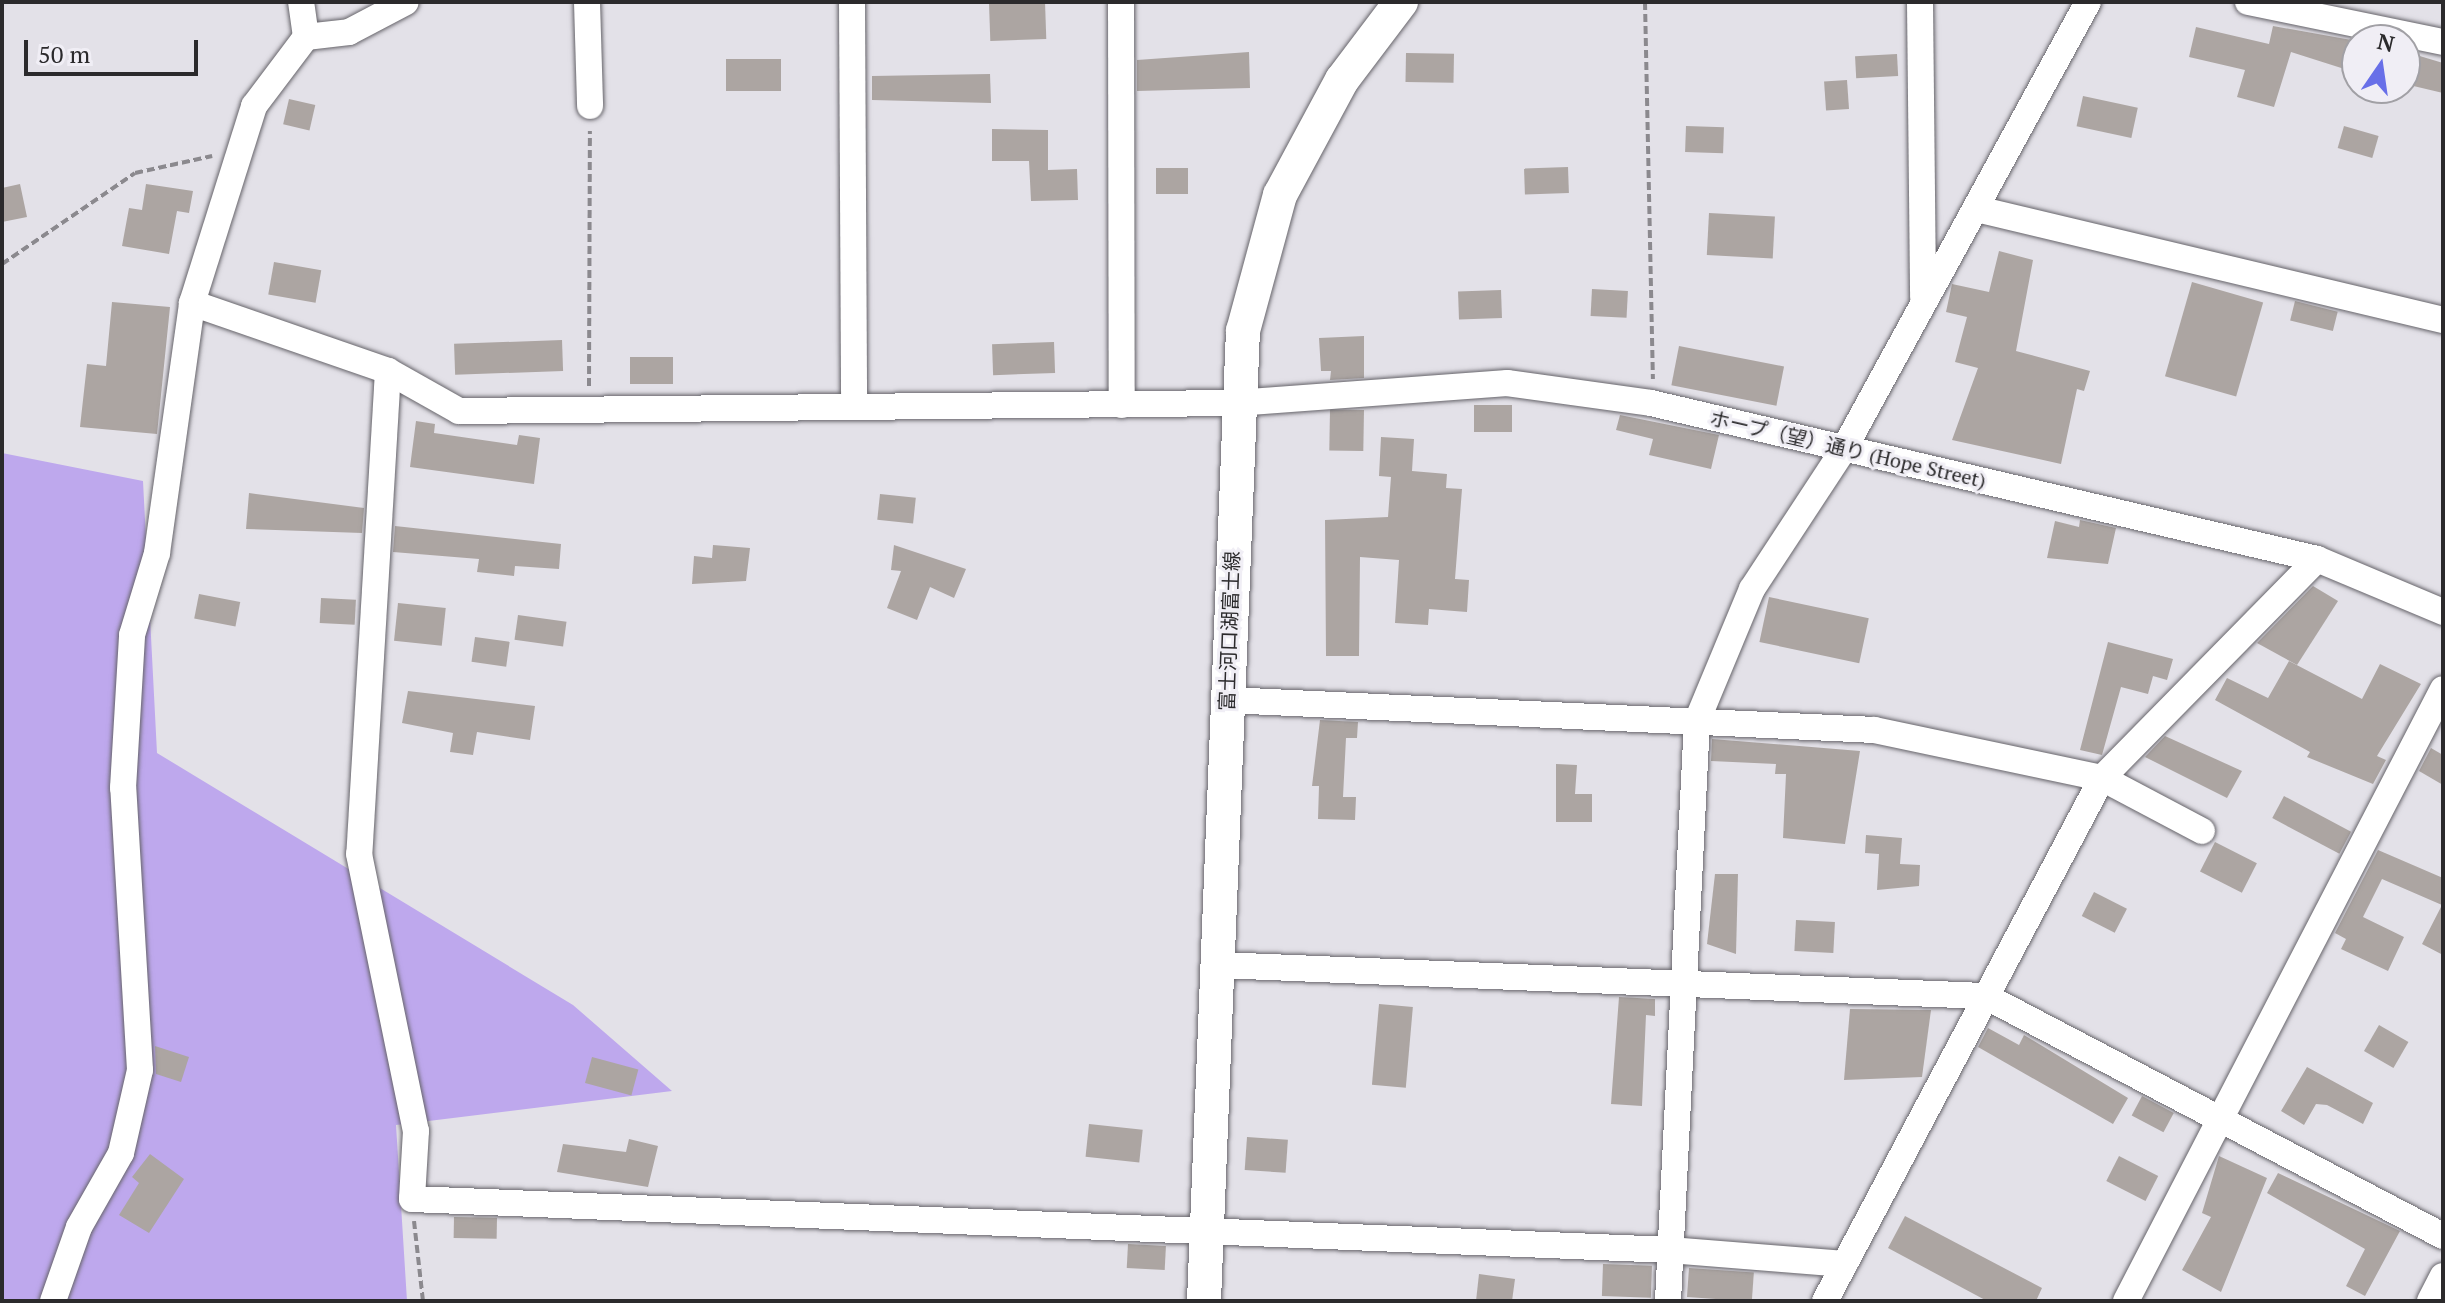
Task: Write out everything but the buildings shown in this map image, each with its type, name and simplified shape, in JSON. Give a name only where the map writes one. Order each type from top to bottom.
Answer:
[{"type":"main road","name":"富士河口湖富士線","points":[[1204,1301],[1219,965],[1236,403],[1249,302],[1280,195],[1342,80],[1401,2]]},
{"type":"street","points":[[53,1301],[79,1227],[121,1153],[140,1070],[123,788],[132,635],[157,553],[192,303],[254,106],[306,37],[301,2]]},
{"type":"street","points":[[306,37],[349,32],[406,2]]},
{"type":"street","points":[[587,2],[590,106]]},
{"type":"street","points":[[852,2],[854,407]]},
{"type":"street","points":[[1121,2],[1122,405]]},
{"type":"street","points":[[1920,2],[1923,297]]},
{"type":"street","points":[[1668,1301],[1697,721],[1752,589],[1844,449],[1923,297],[1977,209],[2088,2]]},
{"type":"street","points":[[2248,2],[2443,42]]},
{"type":"street","points":[[1977,209],[2443,320]]},
{"type":"street","name":"ホープ（望）通り (Hope Street)","points":[[192,303],[388,371],[459,411],[1236,403],[1507,383],[1651,403],[2317,559],[2443,612]]},
{"type":"street","points":[[388,371],[359,854],[416,1131],[412,1199],[1670,1250],[1844,1264]]},
{"type":"street","points":[[1825,1301],[2102,778],[2317,559]]},
{"type":"street","points":[[2126,1301],[2218,1117],[2443,689]]},
{"type":"street","points":[[1227,700],[1874,730],[2102,778],[2202,831]]},
{"type":"street","points":[[1219,965],[1683,987],[1985,996],[2443,1236]]},
{"type":"street","points":[[2430,1301],[2443,1276]]},
{"type":"path","points":[[1645,2],[1651,403]]},
{"type":"path","points":[[589,408],[590,106]]},
{"type":"path","points":[[2,264],[135,173],[242,150]]},
{"type":"path","points":[[412,1199],[423,1301]]},
{"type":"shaded area","points":[[2,453],[143,481],[157,753],[573,1005],[672,1091],[396,1125],[407,1301],[2,1301]]}]
